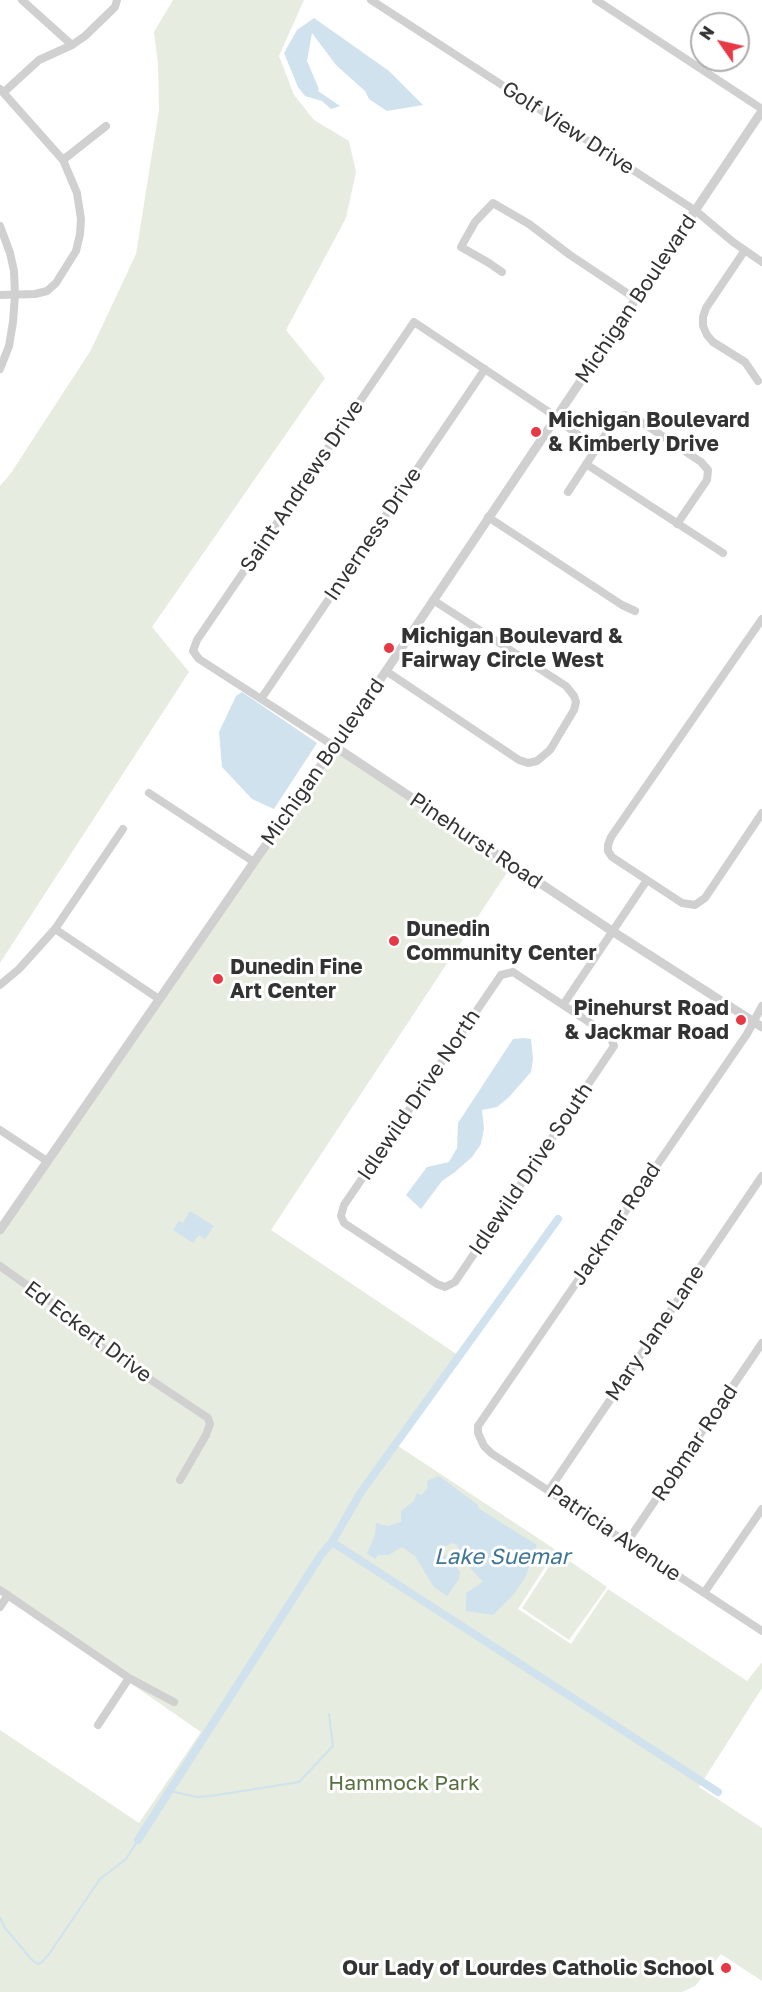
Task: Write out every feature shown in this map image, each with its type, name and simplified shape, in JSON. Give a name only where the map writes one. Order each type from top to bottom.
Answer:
[{"type":"street","points":[[22,0],[72,45]]},
{"type":"street","points":[[0,295],[35,294],[47,291],[65,270],[76,251],[80,234],[80,204],[73,180],[63,160],[2,90],[39,60],[72,45],[95,27],[115,7],[117,0]]},
{"type":"street","name":"Golf View Drive","points":[[371,0],[696,211],[762,262]]},
{"type":"street","points":[[596,0],[762,110]]},
{"type":"street","name":"Michigan Boulevard","points":[[0,1230],[386,671],[762,110]]},
{"type":"street","points":[[63,160],[106,126]]},
{"type":"street","points":[[502,272],[461,247],[476,222],[494,203],[529,224],[570,255],[636,298]]},
{"type":"street","points":[[0,226],[14,271],[15,295],[9,346],[0,369]]},
{"type":"street","points":[[745,250],[706,308],[703,326],[713,342],[745,362],[758,381]]},
{"type":"street","name":"Saint Andrews Drive","points":[[193,651],[198,640],[414,322],[485,369]]},
{"type":"street","points":[[485,369],[556,417],[596,449]]},
{"type":"street","name":"Inverness Drive","points":[[261,699],[485,369]]},
{"type":"street","points":[[568,492],[615,420],[624,415],[634,417],[701,462],[708,470],[707,480],[677,524]]},
{"type":"street","points":[[586,464],[723,553]]},
{"type":"street","points":[[488,517],[622,605],[635,611]]},
{"type":"street","points":[[386,671],[519,760],[528,763],[537,761],[550,750],[574,710],[574,696],[566,686],[433,600]]},
{"type":"street","points":[[762,619],[611,837],[608,845],[612,858],[681,903],[695,905],[701,902],[762,813]]},
{"type":"street","name":"Pinehurst Road","points":[[193,651],[199,660],[758,1024]]},
{"type":"street","points":[[149,793],[254,862]]},
{"type":"street","points":[[0,985],[19,969],[55,929],[123,829]]},
{"type":"street","points":[[563,1005],[647,880]]},
{"type":"street","points":[[55,929],[159,999]]},
{"type":"street","name":"Idlewild Drive North","points":[[445,1287],[344,1223],[341,1216],[344,1205],[501,975],[513,972],[563,1005]]},
{"type":"street","name":"Idlewild Drive South","points":[[445,1287],[454,1282],[614,1046],[610,1036],[563,1005]]},
{"type":"street","name":"Jackmar Road","points":[[478,1426],[758,1024],[762,1006]]},
{"type":"street","points":[[0,1130],[47,1161]]},
{"type":"street","name":"Mary Jane Lane","points":[[549,1490],[762,1176]]},
{"type":"street","name":"Ed Eckert Drive","points":[[0,1266],[69,1315],[84,1334],[103,1348],[208,1418],[210,1424],[206,1436],[180,1480]]},
{"type":"street","name":"Robmar Road","points":[[627,1542],[762,1343]]},
{"type":"street","name":"Patricia Avenue","points":[[478,1426],[478,1433],[484,1446],[762,1631]]},
{"type":"street","points":[[705,1593],[762,1509]]},
{"type":"street","points":[[0,1590],[129,1678],[174,1702]]},
{"type":"street","points":[[0,1607],[8,1595]]},
{"type":"street","points":[[98,1725],[129,1678]]},
{"type":"green space","points":[[173,0],[304,0],[279,56],[294,95],[314,120],[349,141],[356,172],[346,218],[286,330],[325,378],[152,627],[189,672],[0,963],[0,486],[11,473],[91,350],[136,254],[159,110],[158,64],[154,32]]},
{"type":"green space","name":"Hammock Park","points":[[334,746],[512,865],[271,1230],[461,1357],[398,1446],[556,1550],[518,1609],[571,1644],[608,1589],[747,1681],[762,1662],[762,1688],[699,1787],[762,1828],[762,1981],[721,1954],[695,1986],[682,1992],[0,1992],[0,1730],[139,1823],[201,1732],[0,1593],[0,1235]]},
{"type":"green space","points":[[558,1553],[607,1587],[569,1640],[522,1608]]},
{"type":"water","points":[[314,18],[389,71],[423,105],[387,111],[369,99],[365,91],[336,65],[312,33],[307,61],[318,91],[340,106],[331,109],[322,101],[305,96],[298,87],[284,53],[297,30]]},
{"type":"water","points":[[242,692],[317,743],[274,809],[252,799],[222,767],[219,732],[236,696]]},
{"type":"water","points":[[513,1039],[531,1039],[533,1059],[531,1072],[497,1107],[482,1110],[484,1128],[481,1144],[472,1157],[442,1181],[421,1209],[406,1195],[427,1167],[449,1162],[457,1148],[458,1123]]},
{"type":"water","points":[[190,1211],[214,1226],[205,1239],[199,1235],[193,1243],[173,1230],[179,1221],[183,1223]]},
{"type":"water","name":"Lake Suemar","points":[[439,1476],[478,1505],[478,1508],[537,1545],[525,1578],[513,1595],[493,1615],[466,1611],[466,1593],[483,1582],[464,1561],[457,1545],[453,1543],[444,1547],[442,1552],[460,1571],[459,1579],[447,1596],[434,1587],[415,1556],[402,1547],[389,1555],[378,1555],[375,1559],[367,1553],[375,1535],[376,1523],[388,1526],[401,1522],[401,1511],[414,1501],[417,1493],[421,1495],[428,1488],[427,1481]]},
{"type":"waterway","points":[[138,1840],[321,1555],[332,1542],[361,1492],[558,1219]]},
{"type":"waterway","points":[[332,1542],[718,1792]]},
{"type":"waterway","points":[[170,1791],[197,1797],[299,1782],[333,1746],[329,1714]]},
{"type":"waterway","points":[[0,1917],[5,1928],[33,1961],[38,1964],[42,1962],[100,1879],[126,1859],[138,1840]]},
{"type":"place","name":"Michigan Boulevard & Kimberly Drive","points":[[536,432]]},
{"type":"place","name":"Michigan Boulevard & Fairway Circle West","points":[[389,648]]},
{"type":"place","name":"Dunedin Community Center","points":[[394,941]]},
{"type":"place","name":"Dunedin Fine Art Center","points":[[218,979]]},
{"type":"place","name":"Pinehurst Road & Jackmar Road","points":[[741,1020]]},
{"type":"place","name":"Our Lady of Lourdes Catholic School","points":[[726,1968]]}]
